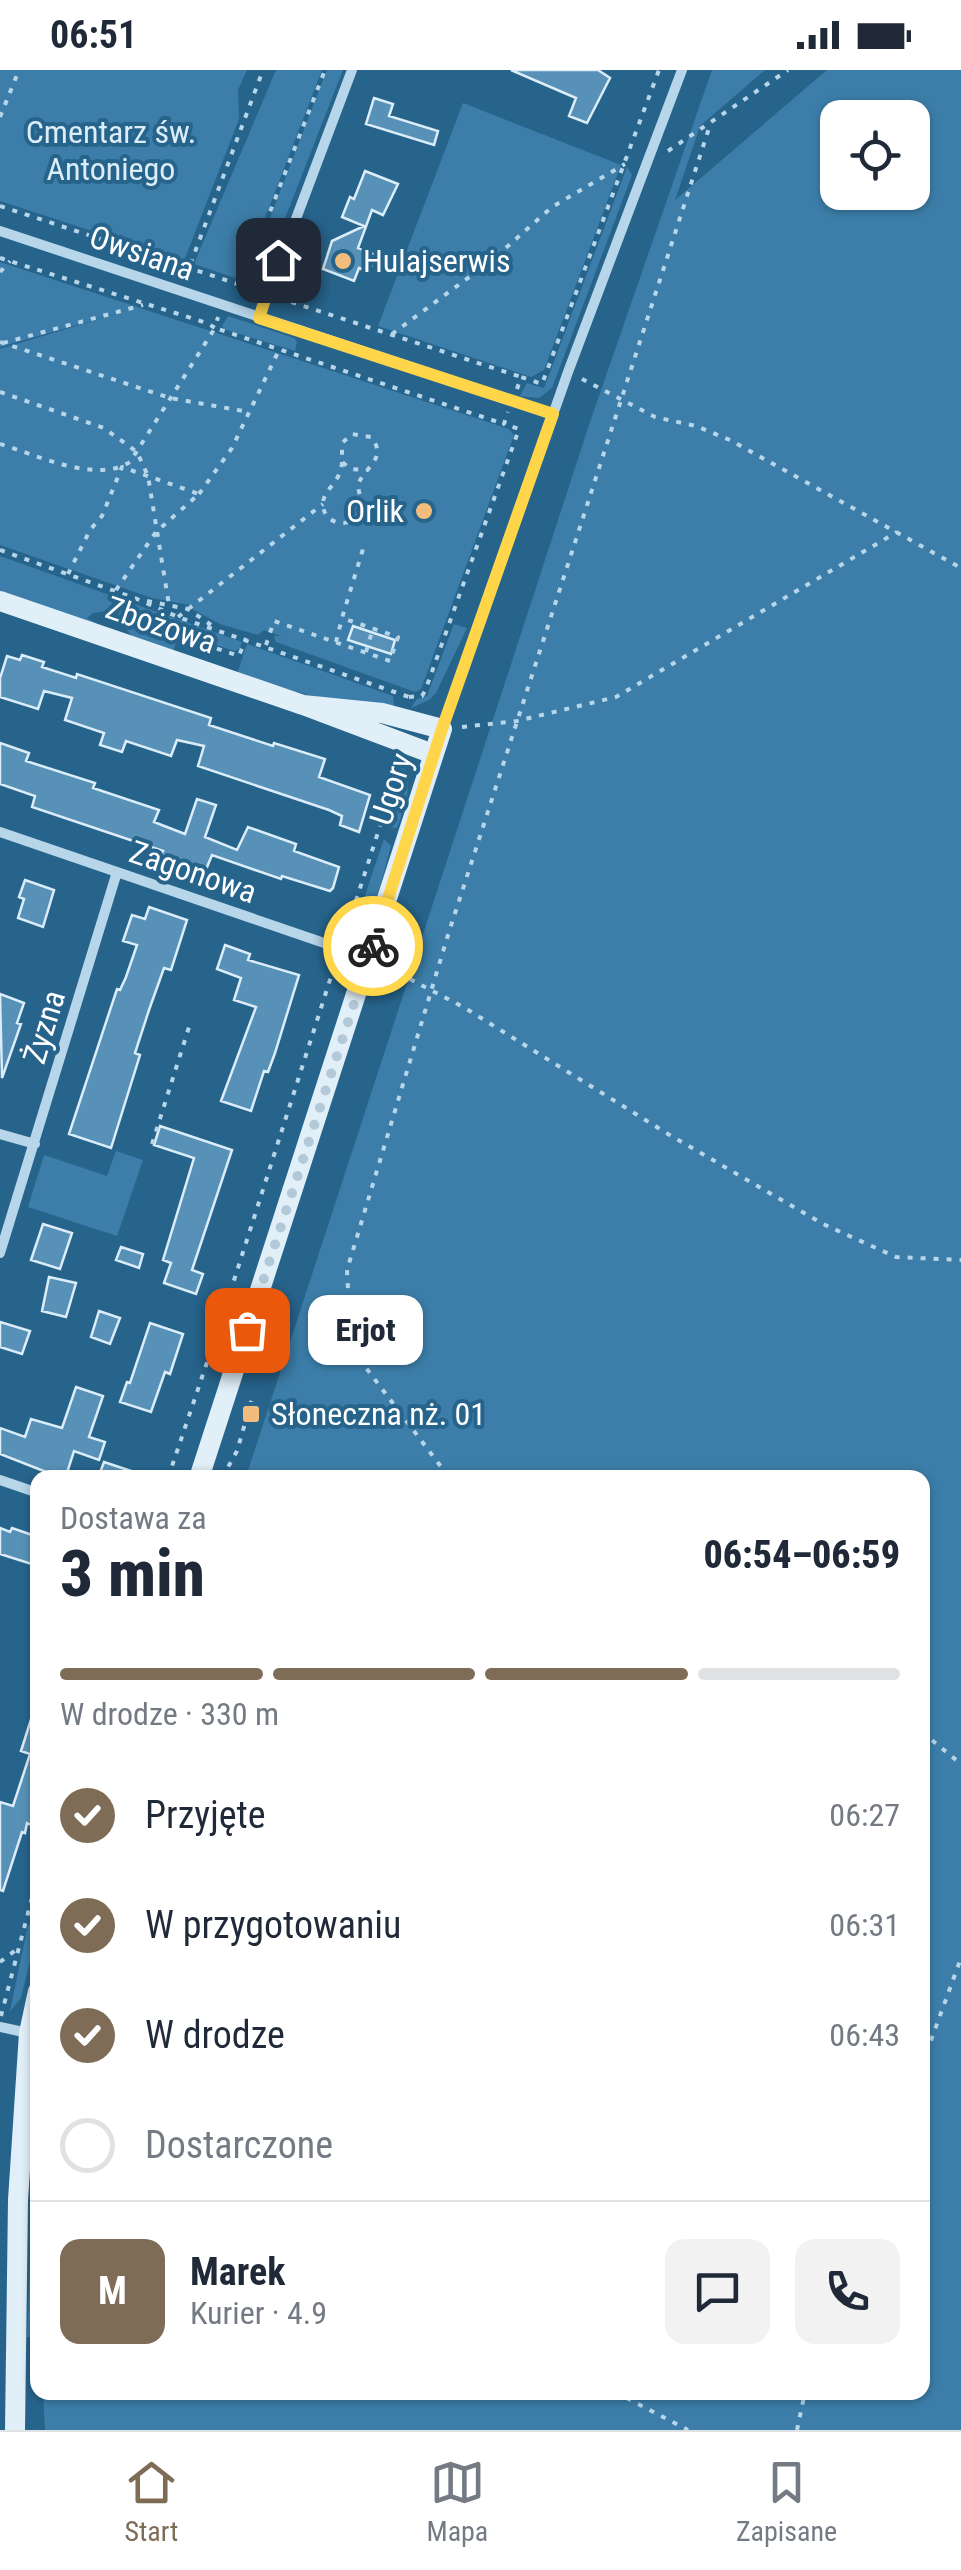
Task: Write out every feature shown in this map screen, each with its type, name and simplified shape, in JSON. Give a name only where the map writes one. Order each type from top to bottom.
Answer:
[{"type":"street","points":[[259,318],[352,70]]},
{"type":"street","name":"Ugory","points":[[202,1470],[442,729],[568,372],[682,70]]},
{"type":"street","name":"Owsiana","points":[[0,231],[553,414]]},
{"type":"street","name":"Zbożowa","points":[[0,601],[434,754]]},
{"type":"street","name":"Zbożowa","points":[[303,705],[406,707],[442,729]]},
{"type":"street","name":"Zagonowa","points":[[0,832],[369,958]]},
{"type":"street","name":"Żyzna","points":[[0,1253],[117,872]]},
{"type":"street","points":[[0,1134],[35,1144]]},
{"type":"street","points":[[0,1480],[30,1490]]},
{"type":"street","points":[[0,2027],[29,2033]]},
{"type":"street","points":[[14,2430],[8,2261],[30,2028]]},
{"type":"path","points":[[0,117],[18,70]]},
{"type":"path","points":[[180,292],[264,70]]},
{"type":"path","points":[[242,284],[326,70]]},
{"type":"path","points":[[504,424],[521,378],[542,384],[659,70]]},
{"type":"path","points":[[648,159],[678,148],[788,70]]},
{"type":"path","points":[[443,1470],[350,1348],[348,1270],[516,722],[710,125]]},
{"type":"path","points":[[392,334],[490,261],[552,207],[625,164]]},
{"type":"path","points":[[0,222],[5,208]]},
{"type":"path","points":[[0,258],[207,323],[519,429],[425,691],[406,707],[266,645],[178,617],[137,598]]},
{"type":"path","points":[[0,272],[10,261]]},
{"type":"path","points":[[68,574],[90,530],[102,516],[122,467],[136,452],[215,328],[230,280]]},
{"type":"path","points":[[1,343],[143,305]]},
{"type":"path","points":[[1,343],[170,398],[249,412]]},
{"type":"path","points":[[115,591],[156,532],[199,494],[232,448],[279,350]]},
{"type":"path","points":[[568,372],[655,417],[696,426],[730,440],[961,568]]},
{"type":"path","points":[[0,392],[104,428],[136,452],[148,476],[169,605]]},
{"type":"path","points":[[178,617],[322,504],[340,476],[342,442],[352,434],[365,434],[375,442],[378,454],[358,484],[361,503],[354,520],[342,524],[330,520],[322,504]]},
{"type":"path","points":[[0,444],[91,471],[122,467],[199,494]]},
{"type":"path","points":[[342,462],[350,470],[368,470]]},
{"type":"path","points":[[442,729],[516,722],[616,697],[897,532]]},
{"type":"path","points":[[336,642],[363,549]]},
{"type":"path","points":[[0,550],[137,598],[188,609],[217,628]]},
{"type":"path","points":[[266,645],[274,621],[390,660],[398,637],[342,618]]},
{"type":"path","points":[[366,652],[373,628]]},
{"type":"path","points":[[180,636],[239,656],[246,638]]},
{"type":"path","points":[[171,1470],[390,792],[396,742]]},
{"type":"path","points":[[369,958],[432,988],[668,1134],[823,1224],[896,1257],[961,1260]]},
{"type":"path","points":[[152,1144],[190,1024]]},
{"type":"path","points":[[226,1470],[252,1400]]},
{"type":"path","points":[[930,1739],[961,1764]]},
{"type":"path","points":[[1,2010],[30,1902]]},
{"type":"path","points":[[0,1962],[16,1950]]},
{"type":"path","points":[[930,2043],[961,1958]]},
{"type":"path","points":[[630,2400],[688,2430]]},
{"type":"path","points":[[797,2430],[803,2400]]},
{"type":"green space","name":"Cmentarz św. Antoniego","points":[[0,70],[247,70],[238,90],[239,119],[184,261],[0,201]]},
{"type":"green space","points":[[276,70],[322,70],[241,280],[194,264]]},
{"type":"green space","points":[[327,70],[343,70],[269,259],[256,254]]},
{"type":"green space","points":[[712,70],[765,70],[700,126],[675,200],[827,70],[961,70],[961,2430],[45,2430],[43,2400],[930,2400],[930,1470],[248,1470],[589,425]]},
{"type":"green space","points":[[463,103],[621,165],[544,370],[531,377],[378,326]]},
{"type":"green space","points":[[627,167],[632,175],[552,388],[539,398],[520,396],[527,383],[544,388]]},
{"type":"green space","points":[[0,262],[509,429],[514,435],[421,689],[415,692],[276,642],[274,636],[281,636],[264,630],[258,635],[220,624],[192,609],[194,606],[152,598],[0,545],[0,349],[132,309],[0,347]]},
{"type":"green space","points":[[228,316],[294,338],[295,351],[224,329]]},
{"type":"green space","points":[[0,556],[115,597],[108,611],[87,618],[110,631],[0,591]]},
{"type":"green space","points":[[120,599],[242,642],[240,648],[235,651],[179,633],[173,652],[135,640],[119,620]]},
{"type":"green space","points":[[454,624],[467,628],[436,693],[411,708],[417,699],[427,696]]},
{"type":"green space","points":[[247,644],[393,696],[394,709],[315,697],[237,674]]},
{"type":"green space","points":[[397,757],[408,783],[397,828],[386,827],[397,795]]},
{"type":"green space","points":[[384,839],[391,846],[377,896],[366,922],[351,937]]},
{"type":"green space","points":[[116,1151],[143,1160],[117,1236],[28,1207],[44,1155],[107,1176]]},
{"type":"green space","points":[[28,1925],[30,1961],[21,1998],[10,2011]]},
{"type":"green space","points":[[30,2266],[30,2337],[27,2337]]},
{"type":"building","points":[[511,70],[598,70],[610,78],[587,123],[569,116],[576,98]]},
{"type":"building","points":[[374,98],[393,104],[389,116],[438,131],[434,145],[366,124]]},
{"type":"building","points":[[365,171],[398,184],[383,215],[372,210],[358,248],[376,255],[369,272],[359,268],[354,281],[323,269],[332,241],[364,226],[342,217]]},
{"type":"building","points":[[353,626],[395,640],[391,654],[348,640]]},
{"type":"building","points":[[22,655],[44,662],[42,667],[76,678],[77,674],[211,718],[209,725],[325,759],[319,777],[370,795],[359,832],[340,825],[342,816],[329,810],[198,766],[204,746],[177,740],[171,756],[126,741],[122,752],[100,745],[104,733],[65,720],[72,698],[44,691],[38,709],[0,697],[0,678],[7,656],[20,660]]},
{"type":"building","points":[[0,743],[29,753],[26,761],[95,783],[93,788],[159,810],[154,822],[185,834],[197,799],[216,805],[205,837],[237,850],[248,827],[296,844],[294,851],[339,867],[333,888],[330,891],[282,876],[281,879],[212,855],[205,872],[161,854],[163,851],[32,807],[35,796],[0,784]]},
{"type":"building","points":[[25,880],[54,890],[43,927],[18,918]]},
{"type":"building","points":[[149,907],[187,920],[171,970],[164,968],[149,1010],[135,1053],[140,1055],[111,1148],[69,1134],[117,989],[126,977],[137,945],[123,941],[132,915],[145,919]]},
{"type":"building","points":[[225,945],[250,954],[248,960],[299,975],[275,1053],[268,1072],[264,1071],[251,1111],[221,1101],[256,1007],[234,1000],[241,978],[217,969]]},
{"type":"building","points":[[0,994],[24,1003],[17,1023],[21,1024],[2,1078]]},
{"type":"building","points":[[160,1126],[232,1150],[192,1270],[203,1274],[196,1294],[164,1283],[171,1263],[163,1260],[194,1158],[154,1145]]},
{"type":"building","points":[[43,1224],[72,1233],[60,1269],[31,1260]]},
{"type":"building","points":[[121,1247],[143,1254],[139,1268],[116,1260]]},
{"type":"building","points":[[49,1277],[76,1283],[66,1317],[42,1311]]},
{"type":"building","points":[[99,1311],[120,1318],[110,1344],[91,1337]]},
{"type":"building","points":[[0,1322],[30,1331],[22,1354],[0,1347]]},
{"type":"building","points":[[150,1323],[183,1334],[170,1374],[165,1372],[151,1412],[120,1402]]},
{"type":"building","points":[[76,1387],[103,1396],[89,1437],[105,1442],[99,1460],[74,1451],[68,1470],[41,1470],[0,1454],[0,1428],[25,1437],[31,1419],[62,1428]]},
{"type":"building","points":[[104,1462],[128,1470],[101,1470]]},
{"type":"building","points":[[0,1528],[30,1534],[30,1563],[0,1554]]},
{"type":"building","points":[[30,1723],[30,1754],[21,1751]]},
{"type":"building","points":[[30,1754],[30,1824],[27,1823],[25,1833],[22,1832],[3,1891],[0,1802],[13,1806]]},
{"type":"way so far","points":[[247,1330],[373,946]]},
{"type":"place","name":"Hulajserwis","points":[[343,261]]},
{"type":"place","name":"Orlik","points":[[424,511]]},
{"type":"place","name":"Erjot","points":[[247,1330]]},
{"type":"place","name":"Słoneczna nż. 01","points":[[251,1414]]},
{"type":"route","points":[[278,260],[259,318],[553,414],[442,729],[373,946]]}]
